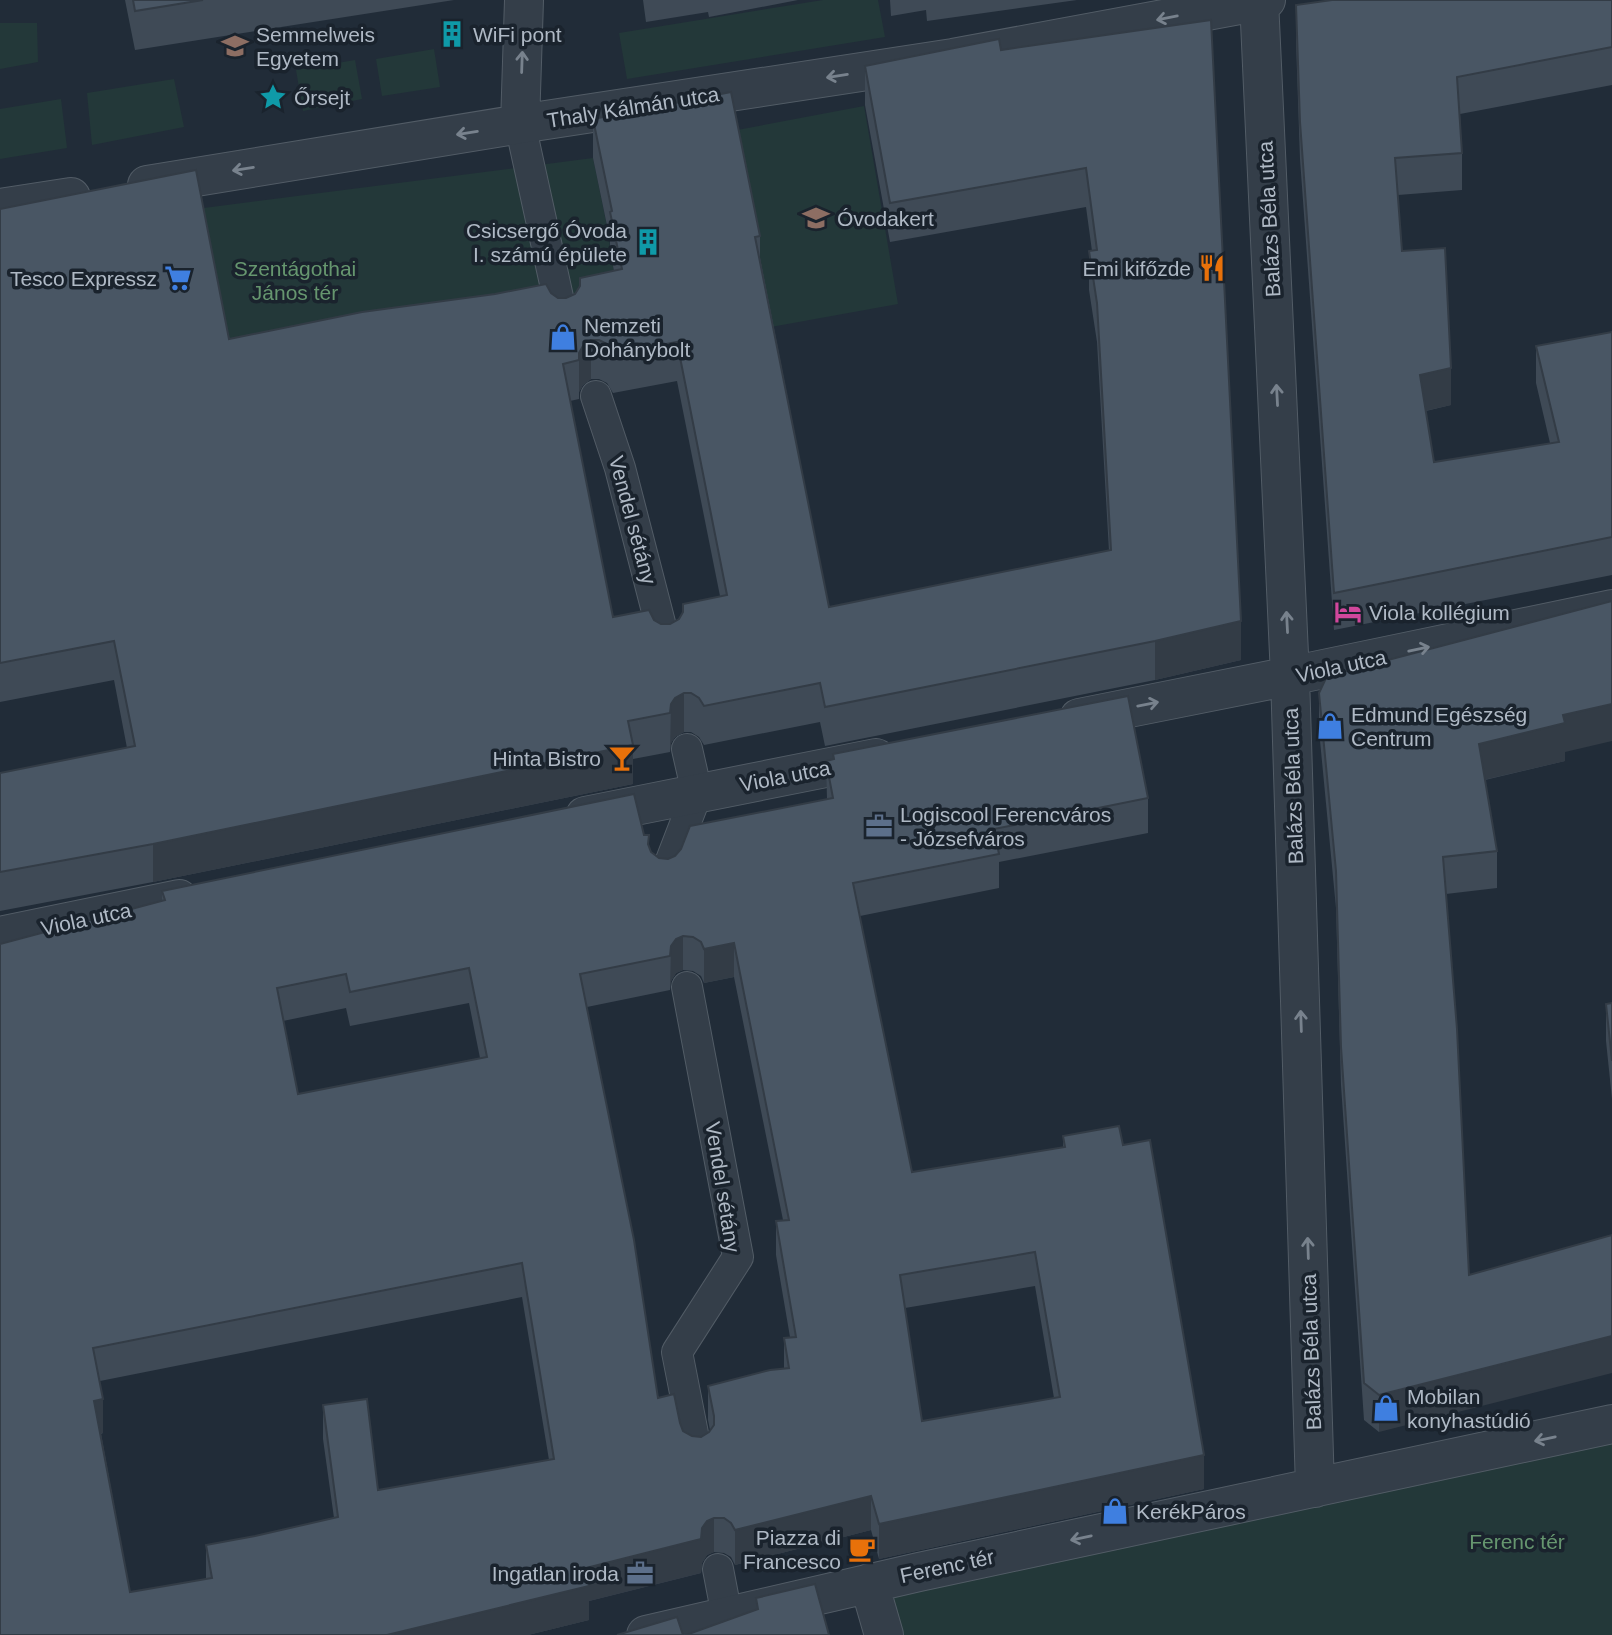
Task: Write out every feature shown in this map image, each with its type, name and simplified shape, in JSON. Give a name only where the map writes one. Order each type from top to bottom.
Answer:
[{"type":"street","points":[[524,0],[520,124],[563,320]]},
{"type":"street","name":"Thaly Kálmán utca","points":[[0,208],[520,124],[953,58],[1261,0]]},
{"type":"street","name":"Balázs Béla utca","points":[[1261,0],[1290,676],[1315,1488]]},
{"type":"street","name":"Vendel sétány","points":[[596,396],[620,468],[666,646]]},
{"type":"street","name":"Viola utca","points":[[1047,724],[1612,610]]},
{"type":"street","points":[[664,876],[697,793],[687,749]]},
{"type":"street","name":"Viola utca","points":[[546,824],[912,751]]},
{"type":"street","name":"Viola utca","points":[[0,936],[219,891]]},
{"type":"street","name":"Vendel sétány","points":[[687,987],[738,1257],[677,1352],[697,1454]]},
{"type":"street","name":"Ferenc tér","points":[[884,1635],[869,1583],[1612,1424]]},
{"type":"street","points":[[718,1569],[727,1616]]},
{"type":"street","points":[[646,1635],[869,1583]]},
{"type":"green space","points":[[823,0],[878,0],[885,37],[627,79],[619,33]]},
{"type":"green space","points":[[0,23],[37,23],[38,62],[0,69]]},
{"type":"green space","points":[[434,49],[440,87],[382,96],[376,59]]},
{"type":"green space","points":[[355,60],[362,99],[303,111],[296,70]]},
{"type":"green space","points":[[174,79],[184,127],[92,145],[87,93]]},
{"type":"green space","points":[[61,99],[67,148],[0,159],[0,109]]},
{"type":"green space","name":"Óvodakert","points":[[864,106],[898,304],[771,327],[732,131]]},
{"type":"green space","name":"Szentágothai János tér","points":[[593,158],[622,308],[229,378],[196,209]]},
{"type":"green space","name":"Ferenc tér","points":[[1612,1424],[1612,1635],[884,1635],[869,1583]]},
{"type":"building","points":[[133,0],[203,0],[135,11]]},
{"type":"building","points":[[1332,0],[1612,0],[1612,47],[1457,77],[1462,153],[1395,158],[1402,251],[1445,248],[1451,368],[1420,375],[1434,462],[1559,442],[1536,346],[1612,332],[1612,537],[1334,593],[1300,122],[1296,5]]},
{"type":"building","points":[[1211,20],[1241,621],[1155,641],[825,707],[820,683],[704,706],[699,698],[691,693],[684,693],[675,698],[670,713],[628,721],[633,745],[153,844],[0,872],[0,773],[135,746],[114,641],[0,663],[0,209],[196,170],[229,339],[362,312],[495,294],[546,284],[558,298],[566,298],[575,294],[580,286],[580,278],[622,269],[593,119],[731,92],[760,236],[755,237],[829,607],[1111,550],[1097,303],[1089,251],[1097,250],[1086,168],[890,203],[865,66],[999,39],[1001,50]],"holes":[[[591,340],[607,344],[613,354],[677,342],[727,595],[683,604],[679,619],[670,624],[661,624],[654,620],[649,610],[613,617],[563,364],[579,360],[583,346]]]},
{"type":"building","points":[[1612,601],[1612,704],[1563,715],[1565,723],[1479,744],[1497,851],[1443,857],[1457,1029],[1469,1275],[1612,1235],[1612,1336],[1379,1395],[1364,1383],[1341,1047],[1336,871],[1319,693],[1327,676]]},
{"type":"building","points":[[1128,696],[1148,798],[994,829],[999,854],[853,883],[912,1172],[1065,1147],[1063,1136],[1119,1126],[1123,1145],[1150,1140],[1204,1455],[879,1524],[871,1496],[735,1530],[724,1518],[714,1518],[707,1521],[702,1528],[701,1539],[586,1568],[589,1586],[387,1635],[0,1635],[0,944],[165,900],[162,891],[634,794],[644,835],[649,835],[651,852],[659,858],[668,859],[681,849],[690,826],[833,798],[826,761],[834,759],[833,754]],"holes":[[[683,936],[693,937],[701,942],[704,949],[734,943],[789,1220],[776,1221],[796,1337],[784,1338],[789,1368],[770,1370],[708,1386],[714,1425],[701,1437],[683,1431],[674,1394],[658,1398],[634,1240],[580,974],[670,956],[671,946],[676,939]],[[469,968],[487,1057],[298,1094],[277,988],[346,974],[350,992]],[[1035,1252],[1060,1397],[922,1421],[900,1275]],[[522,1263],[554,1459],[378,1490],[367,1399],[323,1405],[338,1517],[206,1545],[212,1578],[130,1592],[94,1401],[103,1399],[93,1348]]]},
{"type":"building","points":[[1612,1003],[1612,1061],[1606,1004]]},
{"type":"building","points":[[815,1584],[829,1635],[686,1635],[758,1609],[756,1598]]},
{"type":"building","points":[[677,1617],[683,1635],[617,1635]]},
{"type":"place","name":"WiFi pont","points":[[452,34]]},
{"type":"place","name":"Semmelweis Egyetem","points":[[235,46]]},
{"type":"place","name":"Őrsejt","points":[[273,97]]},
{"type":"place","name":"Óvodakert","points":[[816,218]]},
{"type":"place","name":"Csicsergő Óvoda I. számú épülete","points":[[648,242]]},
{"type":"place","name":"Emi kifőzde","points":[[1212,268]]},
{"type":"place","name":"Tesco Expressz","points":[[178,278]]},
{"type":"place","name":"Nemzeti Dohánybolt","points":[[563,337]]},
{"type":"place","name":"Viola kollégium","points":[[1348,612]]},
{"type":"place","name":"Edmund Egészség Centrum","points":[[1330,726]]},
{"type":"place","name":"Hinta Bistro","points":[[622,758]]},
{"type":"place","name":"Logiscool Ferencváros - Józsefváros","points":[[879,826]]},
{"type":"place","name":"Mobilan konyhastúdió","points":[[1386,1408]]},
{"type":"place","name":"KerékPáros","points":[[1115,1511]]},
{"type":"place","name":"Piazza di Francesco","points":[[862,1549]]},
{"type":"place","name":"Ingatlan iroda","points":[[640,1573]]}]
